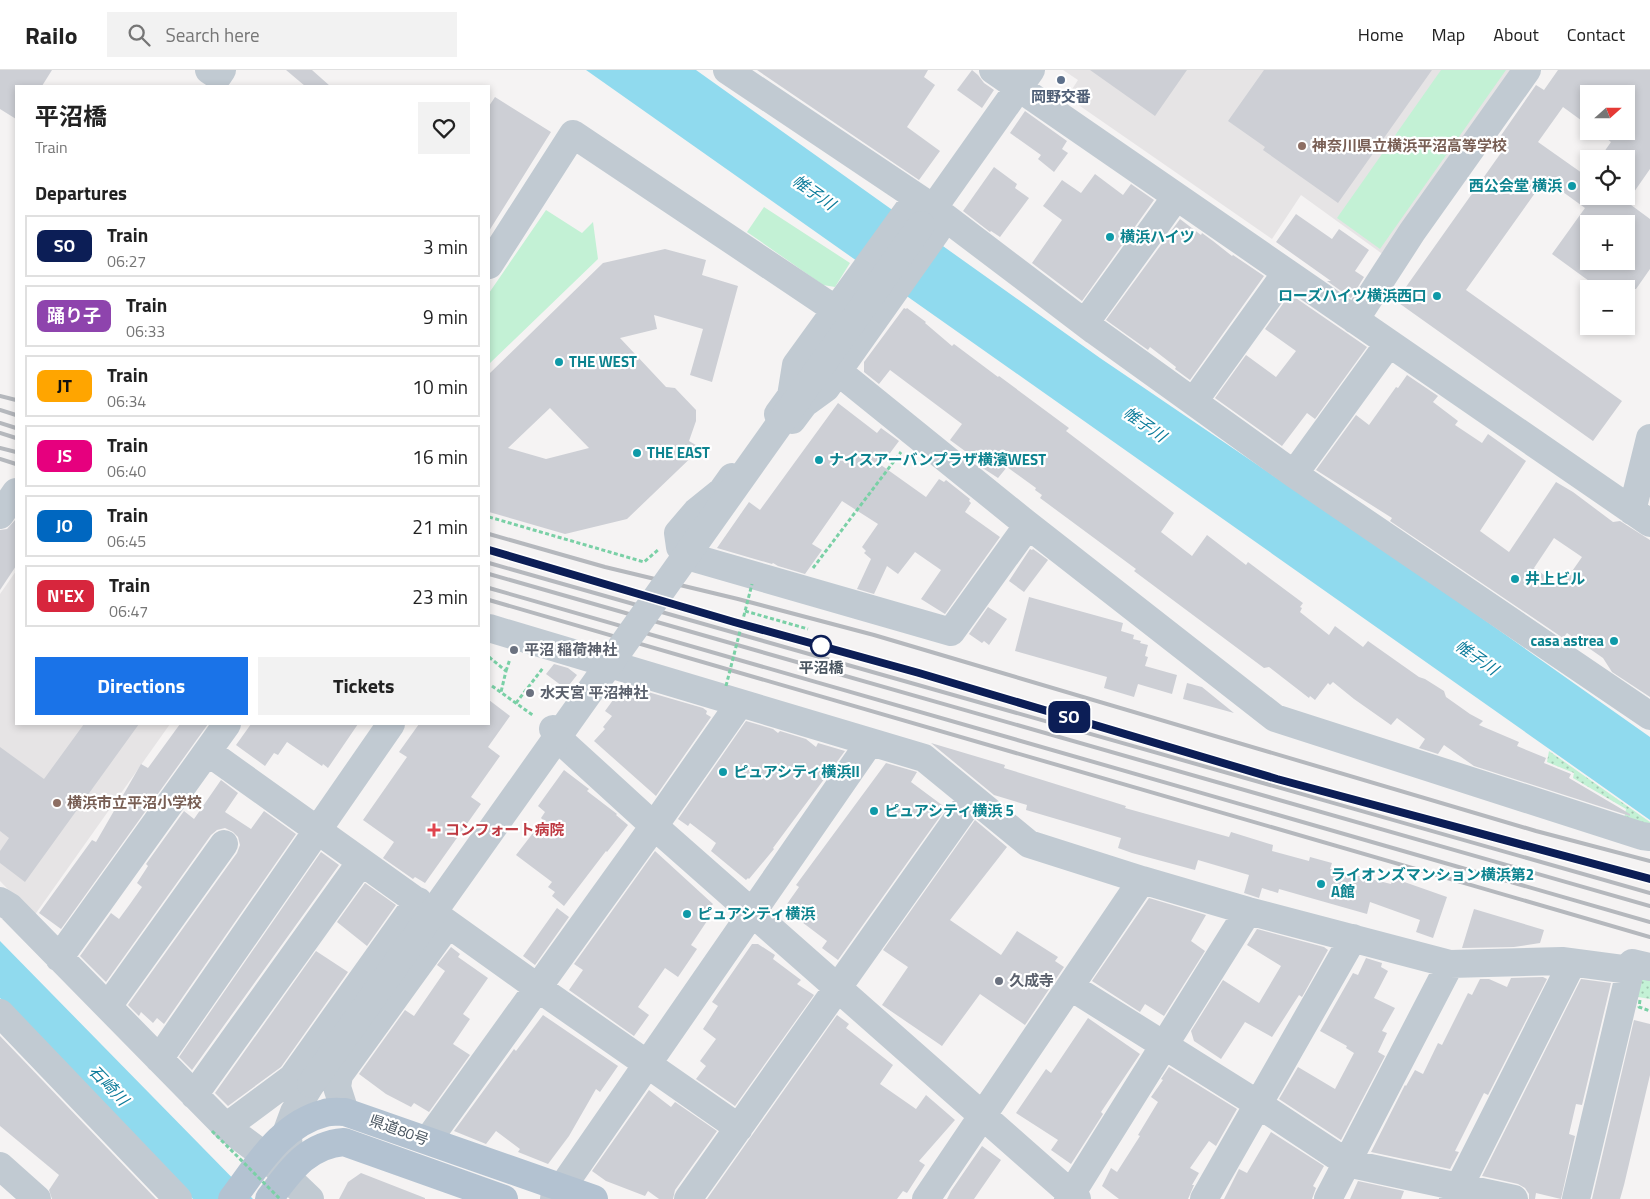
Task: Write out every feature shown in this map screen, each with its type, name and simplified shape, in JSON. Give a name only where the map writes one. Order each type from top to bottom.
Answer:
[{"type":"main road","name":"県道80号","points":[[240,1189],[278,1140],[288,1131],[299,1124],[326,1113],[345,1112],[428,1140],[558,1193],[594,1199]]},
{"type":"main road","name":"県道80号","points":[[269,1199],[283,1188],[297,1163],[311,1152],[332,1143],[344,1142],[504,1199]]},
{"type":"street","points":[[209,70],[218,76],[222,70]]},
{"type":"street","points":[[727,70],[926,218],[1085,323],[1294,474],[1650,716]]},
{"type":"street","points":[[992,70],[1025,79],[1176,198],[1641,517],[1650,438]]},
{"type":"street","points":[[1354,320],[1412,232],[1527,70]]},
{"type":"street","points":[[283,1188],[289,1147],[288,1131],[302,1081],[1025,79]]},
{"type":"street","points":[[490,263],[573,134],[836,310]]},
{"type":"street","points":[[1085,323],[1176,198]]},
{"type":"street","points":[[926,218],[862,274],[796,366],[791,396],[722,491],[696,512],[678,533],[680,547],[694,558],[951,632],[1028,525]]},
{"type":"street","points":[[694,558],[804,404],[824,391],[891,296],[926,218]]},
{"type":"street","points":[[1194,401],[1286,273]]},
{"type":"street","points":[[1294,474],[1389,343]]},
{"type":"street","points":[[809,348],[1028,525],[1275,718],[1646,837]]},
{"type":"street","points":[[0,488],[15,492]]},
{"type":"street","points":[[0,515],[15,493]]},
{"type":"street","points":[[492,641],[558,649],[609,664],[733,694],[870,742],[924,758],[1029,844],[1248,911],[1450,964],[1562,961],[1640,969],[1576,1199]]},
{"type":"street","points":[[219,1129],[302,1081],[433,912],[609,664]]},
{"type":"street","points":[[428,1140],[654,826],[733,694]]},
{"type":"street","points":[[59,958],[226,725]]},
{"type":"street","points":[[159,1058],[390,725]]},
{"type":"street","points":[[557,736],[654,826],[1072,1197],[1248,911]]},
{"type":"street","points":[[558,1193],[870,742]]},
{"type":"street","points":[[208,752],[538,988],[739,1128]]},
{"type":"street","points":[[688,1199],[972,798]]},
{"type":"street","points":[[108,1006],[224,844]]},
{"type":"street","points":[[194,1095],[361,862]]},
{"type":"street","points":[[926,1199],[1142,880]]},
{"type":"street","points":[[0,901],[10,907],[159,1058],[194,1095],[219,1129],[265,1156],[283,1188],[310,1199]]},
{"type":"street","points":[[345,1112],[337,1088],[339,1075],[433,912]]},
{"type":"street","points":[[1204,1199],[1353,938]]},
{"type":"street","points":[[1456,1193],[1572,963]]},
{"type":"street","points":[[1328,1199],[1450,964]]},
{"type":"street","points":[[1071,987],[1258,1104],[1347,1163],[1456,1193],[1514,1199]]},
{"type":"street","points":[[0,1014],[178,1199]]},
{"type":"street","points":[[0,1166],[37,1199]]},
{"type":"path","points":[[806,591],[807,575],[915,433]]},
{"type":"path","points":[[490,517],[644,562],[678,533]]},
{"type":"path","points":[[733,694],[745,611],[752,584]]},
{"type":"path","points":[[745,611],[808,629]]},
{"type":"path","points":[[492,641],[493,660]]},
{"type":"path","points":[[516,703],[558,649]]},
{"type":"path","points":[[501,692],[511,656]]},
{"type":"path","points":[[490,658],[506,671]]},
{"type":"path","points":[[492,686],[557,736]]},
{"type":"path","points":[[1640,1000],[1639,1007],[1650,1011]]},
{"type":"path","points":[[219,1129],[283,1188]]},
{"type":"shaded area","name":"神奈川県立横浜平沼高等学校","points":[[1063,70],[1520,70],[1388,258],[1301,195],[1272,239],[1067,97],[1078,80]]},
{"type":"shaded area","name":"横浜市立平沼小学校","points":[[15,572],[15,725],[169,725],[34,916],[0,881],[0,594]]},
{"type":"green space","points":[[1441,70],[1506,70],[1380,249],[1337,218]]},
{"type":"green space","points":[[764,207],[850,263],[835,287],[823,285],[747,232]]},
{"type":"green space","points":[[546,210],[582,233],[593,222],[598,259],[490,363],[490,292]]},
{"type":"green space","points":[[1549,751],[1650,823],[1647,825],[1624,819],[1626,809],[1573,778],[1574,773],[1547,762]]},
{"type":"green space","points":[[1638,971],[1650,973],[1650,999],[1632,996]]},
{"type":"water","name":"帷子川","points":[[586,70],[696,70],[1100,358],[1452,597],[1650,737],[1650,820]]},
{"type":"water","name":"石崎川","points":[[0,941],[253,1199],[193,1199],[0,998]]},
{"type":"building","points":[[0,70],[52,70],[43,85],[15,85],[15,118],[0,109]]},
{"type":"building","points":[[286,70],[312,70],[329,85],[304,85]]},
{"type":"building","points":[[757,70],[928,70],[924,77],[935,85],[907,127],[940,151],[919,180]]},
{"type":"building","points":[[972,70],[984,83],[994,90],[982,108],[957,90]]},
{"type":"building","points":[[1090,70],[1187,70],[1155,116]]},
{"type":"building","points":[[1264,70],[1432,70],[1338,203],[1263,150],[1265,147],[1228,121]]},
{"type":"building","name":"ローズハイツ横浜西口","points":[[1558,70],[1650,70],[1650,169],[1635,191],[1635,150],[1605,150],[1611,142],[1608,140],[1635,140],[1635,85],[1580,85],[1580,119],[1563,107],[1538,142],[1580,172],[1580,204],[1545,179],[1466,290],[1622,401],[1593,441],[1396,301],[1503,150],[1495,144],[1536,85],[1544,90]]},
{"type":"building","points":[[495,97],[551,132],[490,229],[490,104]]},
{"type":"building","points":[[1025,111],[1067,141],[1062,149],[1068,153],[1054,172],[1038,159],[1041,155],[1010,133]]},
{"type":"building","points":[[994,167],[1017,184],[1015,188],[1029,198],[1000,237],[990,232],[963,211]]},
{"type":"building","name":"横浜ハイツ","points":[[1095,174],[1123,195],[1131,184],[1154,200],[1082,301],[1032,263],[1062,220],[1043,206],[1062,180],[1081,193]]},
{"type":"building","name":"ローズハイツ横浜西口","points":[[1581,205],[1631,205],[1650,219],[1650,269],[1636,289],[1635,280],[1588,280],[1552,254],[1585,208]]},
{"type":"building","points":[[1296,214],[1332,239],[1339,229],[1369,250],[1355,271],[1364,277],[1351,298],[1327,281],[1331,281],[1276,242]]},
{"type":"building","points":[[1180,219],[1264,276],[1190,380],[1150,347],[1148,350],[1106,320]]},
{"type":"building","points":[[665,249],[706,260],[702,275],[738,286],[712,382],[690,375],[703,329],[654,315],[657,329],[620,338],[666,387],[675,388],[696,410],[696,421],[689,441],[701,448],[627,519],[565,534],[490,512],[490,373],[603,263]],"holes":[[[550,408],[589,448],[546,459],[508,448]]]},
{"type":"building","points":[[1290,294],[1367,347],[1315,419],[1307,413],[1282,446],[1215,398],[1246,355],[1276,377],[1296,351],[1265,329]]},
{"type":"building","points":[[904,308],[907,308],[926,322],[952,346],[954,344],[1069,428],[1066,431],[1174,513],[1161,532],[1192,556],[1207,535],[1246,565],[1248,562],[1303,603],[1300,607],[1302,608],[1300,612],[1329,635],[1335,626],[1363,647],[1368,641],[1419,677],[1444,691],[1446,697],[1483,721],[1479,725],[1519,742],[1517,746],[1546,758],[1544,763],[1571,774],[1569,778],[1630,814],[1630,816],[1474,766],[1444,745],[1438,754],[1419,748],[1425,739],[1397,718],[1391,725],[1333,682],[1330,685],[1328,683],[1315,700],[1310,696],[1309,698],[1269,667],[1264,668],[1040,498],[1042,495],[1035,490],[1036,488],[1007,467],[998,478],[978,465],[971,459],[973,457],[950,440],[962,424],[890,370],[879,384],[864,372],[864,362]]},
{"type":"building","points":[[1407,375],[1438,396],[1433,402],[1458,421],[1455,425],[1482,443],[1488,434],[1526,461],[1480,531],[1509,552],[1556,482],[1573,492],[1613,522],[1620,521],[1650,540],[1650,697],[1612,672],[1603,658],[1567,633],[1563,638],[1390,521],[1392,518],[1316,470],[1356,415],[1369,425],[1396,387],[1398,388]],"holes":[[[1554,538],[1582,557],[1561,587],[1534,568]]]},
{"type":"building","points":[[838,403],[877,433],[881,428],[899,441],[881,465],[926,497],[939,479],[944,482],[946,480],[970,499],[971,503],[965,512],[1000,537],[945,614],[921,599],[941,570],[915,552],[898,574],[887,566],[874,594],[857,589],[871,559],[864,553],[866,551],[862,547],[878,524],[842,501],[812,544],[822,550],[805,574],[717,548],[749,502],[760,510]]},
{"type":"building","points":[[15,520],[15,568],[0,590],[0,530],[7,529]]},
{"type":"building","points":[[1030,549],[1033,549],[1048,560],[1024,592],[1009,581]]},
{"type":"building","points":[[1029,597],[1123,623],[1121,631],[1134,635],[1133,639],[1148,645],[1145,656],[1148,657],[1145,666],[1177,675],[1172,694],[1138,684],[1134,697],[1104,688],[1107,677],[1015,651]]},
{"type":"building","points":[[988,607],[1007,619],[989,645],[984,641],[982,643],[969,634]]},
{"type":"building","points":[[554,664],[568,668],[577,675],[566,689],[546,674]]},
{"type":"building","points":[[1187,683],[1202,687],[1234,713],[1183,699]]},
{"type":"building","points":[[624,685],[703,708],[707,711],[706,714],[711,717],[656,796],[594,741],[605,729],[603,727],[612,716],[605,711]]},
{"type":"building","points":[[490,701],[510,716],[488,747],[500,756],[471,797],[481,804],[425,883],[415,877],[413,879],[383,858],[394,842],[363,820],[407,757],[399,752],[418,725],[490,725]]},
{"type":"building","points":[[746,721],[773,729],[778,733],[780,731],[806,739],[816,747],[818,743],[845,751],[774,849],[749,879],[746,880],[711,851],[716,843],[690,823],[688,826],[678,819]]},
{"type":"building","points":[[83,725],[138,725],[25,882],[0,863],[0,851],[9,838],[0,831],[0,747],[44,779]]},
{"type":"building","points":[[179,725],[207,725],[61,929],[39,913],[92,840],[96,842],[141,764],[148,768]]},
{"type":"building","points":[[250,725],[357,725],[328,768],[323,764],[322,766],[287,742],[278,755],[274,753],[265,766],[236,745]]},
{"type":"building","points":[[931,743],[1005,765],[1004,768],[1126,806],[1125,808],[1229,837],[1231,832],[1273,845],[1272,851],[1309,861],[1310,857],[1332,863],[1330,869],[1391,884],[1393,878],[1447,897],[1433,938],[1416,932],[1420,920],[1370,902],[1367,914],[1279,889],[1278,893],[1262,888],[1259,898],[1244,893],[1249,875],[1198,860],[1195,870],[1118,848],[1121,838],[1026,810],[1027,805],[994,795]]},
{"type":"building","points":[[886,763],[917,772],[911,782],[946,808],[838,960],[822,948],[827,941],[786,910],[789,907],[787,904],[799,887],[796,885]]},
{"type":"building","points":[[564,770],[589,789],[587,791],[628,825],[564,906],[552,896],[555,892],[548,887],[552,882],[516,855],[543,820],[541,818],[545,812],[538,806]]},
{"type":"building","points":[[221,780],[238,793],[225,812],[251,829],[264,811],[296,834],[164,1024],[157,1018],[153,1023],[141,1012],[139,1016],[128,1005],[237,853],[240,845],[238,837],[233,832],[225,828],[217,830],[211,835],[106,982],[80,956],[111,913],[119,919],[130,904],[142,887],[137,883],[148,866],[146,864],[184,811],[194,819]]},
{"type":"building","points":[[975,820],[1007,847],[950,920],[1001,955],[1017,931],[1058,957],[1055,961],[1064,967],[1025,1025],[980,994],[942,1046],[882,1005],[908,967],[883,950]]},
{"type":"building","points":[[655,851],[713,904],[706,912],[711,915],[691,945],[697,949],[678,977],[665,968],[638,1007],[649,1015],[634,1036],[569,990],[583,970],[574,964]]},
{"type":"building","points":[[321,852],[339,865],[192,1070],[179,1057]]},
{"type":"building","points":[[365,883],[396,905],[367,946],[337,922]]},
{"type":"building","points":[[1149,898],[1206,915],[1191,941],[1205,951],[1164,1016],[1145,1004],[1140,1012],[1092,981]]},
{"type":"building","points":[[557,908],[569,917],[535,965],[523,956]]},
{"type":"building","points":[[1474,909],[1544,930],[1540,943],[1514,947],[1462,948]]},
{"type":"building","points":[[1257,929],[1324,947],[1328,950],[1302,997],[1299,995],[1272,1037],[1245,1022],[1221,1059],[1194,1041],[1191,1031],[1223,980],[1259,1003],[1281,966],[1247,945]]},
{"type":"building","points":[[752,944],[758,944],[775,955],[773,959],[801,980],[797,984],[814,995],[735,1106],[696,1079],[706,1066],[700,1061],[716,1039],[703,1029],[718,1006],[712,1002]]},
{"type":"building","points":[[451,947],[460,954],[458,957],[488,978],[463,1014],[470,1019],[453,1044],[470,1055],[429,1112],[414,1103],[411,1107],[386,1094],[359,1074],[405,1010],[414,1016],[445,971],[437,965]]},
{"type":"building","points":[[316,951],[348,972],[281,1067],[228,1106],[215,1093]]},
{"type":"building","points":[[1366,958],[1382,963],[1381,967],[1388,971],[1374,998],[1395,1008],[1382,1031],[1387,1033],[1378,1052],[1385,1056],[1341,1140],[1279,1099],[1298,1067],[1335,1089],[1354,1053],[1346,1048],[1347,1046],[1320,1031],[1353,973],[1358,975]]},
{"type":"building","points":[[1543,977],[1547,979],[1488,1095],[1484,1093],[1455,1151],[1459,1152],[1450,1169],[1371,1152],[1405,1085],[1415,1070],[1423,1074],[1438,1043],[1442,1045],[1468,993],[1472,995],[1480,979],[1489,979],[1507,987],[1511,978]]},
{"type":"building","points":[[1581,979],[1611,983],[1582,1105],[1576,1104],[1569,1134],[1575,1136],[1561,1199],[1536,1193],[1535,1199],[1529,1199],[1529,1194],[1525,1188],[1518,1184],[1482,1176]]},
{"type":"building","points":[[543,1015],[618,1066],[600,1092],[596,1089],[569,1136],[548,1164],[518,1152],[520,1149],[496,1131],[486,1144],[454,1131],[514,1049],[516,1051]]},
{"type":"building","points":[[837,1015],[849,1024],[846,1028],[893,1065],[880,1084],[916,1109],[926,1095],[955,1120],[919,1161],[925,1165],[907,1193],[903,1191],[897,1199],[707,1199]]},
{"type":"building","points":[[1088,1018],[1140,1054],[1101,1112],[1103,1114],[1071,1164],[1051,1150],[1058,1140],[1016,1113],[1046,1069],[1051,1073]]},
{"type":"building","points":[[1634,1020],[1650,1024],[1650,1075],[1620,1199],[1592,1199]]},
{"type":"building","points":[[0,1036],[156,1199],[52,1199],[49,1190],[59,1175],[0,1126]]},
{"type":"building","points":[[1169,1067],[1237,1109],[1216,1146],[1209,1141],[1190,1168],[1199,1173],[1192,1185],[1194,1185],[1188,1199],[1119,1199],[1102,1186],[1111,1168],[1117,1172],[1140,1136],[1138,1135],[1158,1102],[1151,1097],[1163,1080],[1161,1079]]},
{"type":"building","points":[[649,1090],[671,1107],[675,1102],[717,1131],[675,1190],[673,1199],[659,1199],[648,1191],[645,1196],[606,1181],[592,1171]]},
{"type":"building","points":[[1271,1132],[1324,1166],[1313,1186],[1316,1188],[1312,1199],[1224,1199],[1239,1169],[1247,1173]]},
{"type":"building","points":[[982,1146],[1001,1160],[974,1199],[947,1199],[951,1191]]},
{"type":"building","points":[[361,1173],[425,1199],[339,1199],[348,1182]]},
{"type":"building","points":[[1358,1181],[1404,1191],[1401,1199],[1350,1199]]},
{"type":"railway","points":[[0,396],[15,400]]},
{"type":"railway","points":[[0,410],[15,415]]},
{"type":"railway","points":[[0,423],[15,428]]},
{"type":"railway","points":[[0,433],[15,438]]},
{"type":"railway","points":[[0,448],[15,452]]},
{"type":"railway","points":[[0,459],[15,464]]},
{"type":"railway","points":[[490,534],[605,567],[738,599],[874,635],[1536,831],[1650,861]]},
{"type":"railway","points":[[490,551],[919,673],[1277,779],[1650,879]]},
{"type":"railway","points":[[490,563],[1650,893]]},
{"type":"railway","points":[[490,574],[1650,906]]},
{"type":"railway","points":[[490,588],[1650,922]]},
{"type":"railway","points":[[490,600],[1650,937]]},
{"type":"train","name":"SO","points":[[490,550],[734,622],[919,673],[1277,779],[1650,879]]},
{"type":"place","name":"岡野交番","points":[[1061,80]]},
{"type":"place","name":"神奈川県立横浜平沼高等学校","points":[[1302,146]]},
{"type":"place","name":"西公会堂 横浜","points":[[1572,186]]},
{"type":"place","name":"横浜ハイツ","points":[[1110,237]]},
{"type":"place","name":"ローズハイツ横浜西口","points":[[1437,296]]},
{"type":"place","name":"THE WEST","points":[[559,362]]},
{"type":"place","name":"THE EAST","points":[[637,453]]},
{"type":"place","name":"ナイスアーバンプラザ横濱WEST","points":[[819,460]]},
{"type":"place","name":"井上ビル","points":[[1515,579]]},
{"type":"place","name":"casa astrea","points":[[1614,641]]},
{"type":"place","name":"平沼橋","points":[[821,646]]},
{"type":"place","name":"平沼 稲荷神社","points":[[514,650]]},
{"type":"place","name":"水天宮 平沼神社","points":[[530,693]]},
{"type":"place","name":"ピュアシティ横浜II","points":[[723,772]]},
{"type":"place","name":"横浜市立平沼小学校","points":[[57,803]]},
{"type":"place","name":"ピュアシティ横浜 5","points":[[874,811]]},
{"type":"place","name":"コンフォート病院","points":[[434,830]]},
{"type":"place","name":"ライオンズマンション横浜第2 A館","points":[[1321,884]]},
{"type":"place","name":"ピュアシティ横浜","points":[[687,914]]},
{"type":"place","name":"久成寺","points":[[999,981]]}]
